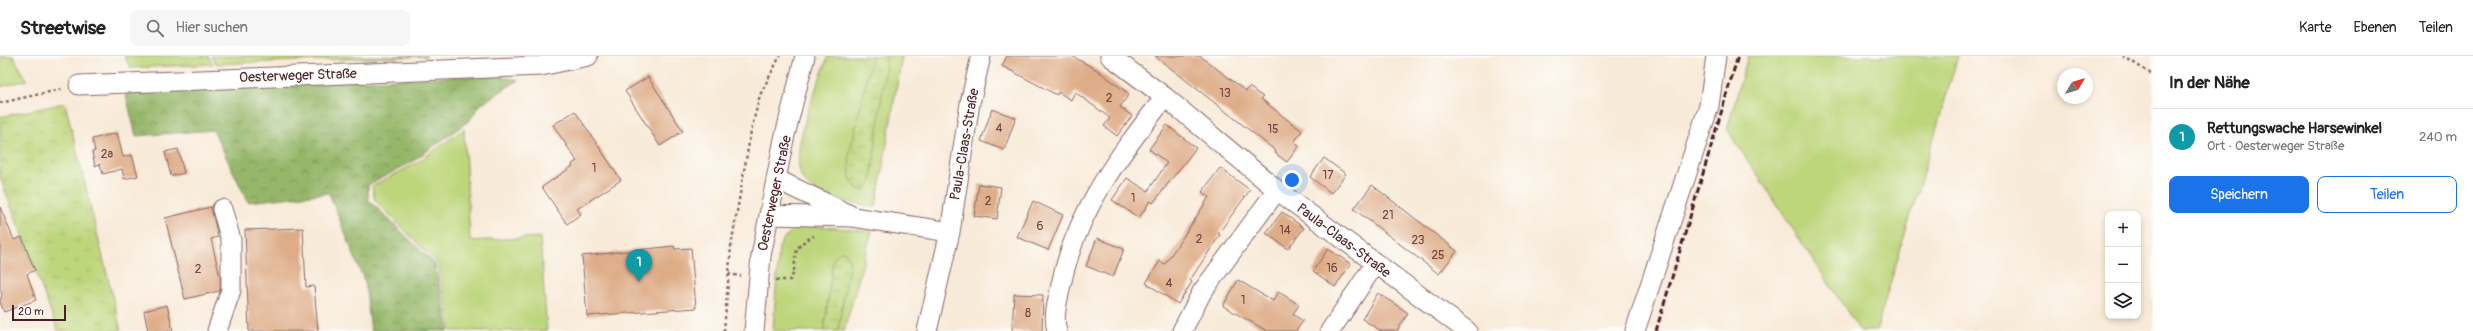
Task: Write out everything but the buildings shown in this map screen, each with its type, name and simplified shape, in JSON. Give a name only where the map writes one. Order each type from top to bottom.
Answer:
[{"type":"street","name":"Oesterweger Straße","points":[[79,85],[473,62],[541,66],[588,56]]},
{"type":"street","name":"Oesterweger Straße","points":[[754,331],[758,278],[769,215],[805,56]]},
{"type":"street","name":"Paula-Claas-Straße","points":[[927,331],[950,232],[970,103],[981,56]]},
{"type":"street","name":"Paula-Claas-Straße","points":[[1110,56],[1164,97],[1277,190],[1467,331]]},
{"type":"street","points":[[1635,331],[1709,106],[1716,56]]},
{"type":"street","points":[[1057,331],[1054,320],[1064,267],[1090,204],[1114,162],[1164,97]]},
{"type":"street","points":[[776,179],[853,217]]},
{"type":"street","points":[[1182,331],[1202,292],[1277,190]]},
{"type":"street","points":[[217,331],[231,290],[231,240],[222,209]]},
{"type":"street","points":[[769,215],[853,217],[950,232]]},
{"type":"street","points":[[1330,331],[1375,264]]},
{"type":"path","points":[[724,331],[728,274],[751,131],[760,95],[780,56]]},
{"type":"path","points":[[2123,56],[2153,75]]},
{"type":"path","points":[[0,103],[79,85]]},
{"type":"path","points":[[728,274],[790,280],[795,253],[801,245],[816,235]]},
{"type":"green space","points":[[0,56],[13,56],[27,80],[0,87]]},
{"type":"green space","points":[[124,56],[208,56],[213,64],[131,68]]},
{"type":"green space","points":[[211,56],[427,56],[216,64]]},
{"type":"green space","points":[[828,56],[902,56],[876,207],[830,197],[807,184],[800,173],[798,159],[800,141],[811,103]]},
{"type":"green space","points":[[872,56],[887,56],[871,181],[865,190],[857,188],[850,178],[849,156]]},
{"type":"green space","points":[[1748,56],[1958,56],[1876,331],[1860,331],[1727,129]]},
{"type":"green space","points":[[494,75],[518,80],[480,105],[470,120],[412,162],[368,185],[368,199],[435,264],[449,331],[371,331],[365,283],[329,193],[248,202],[213,130],[136,136],[125,91]]},
{"type":"green space","points":[[65,103],[121,331],[58,331],[0,177],[0,117]]},
{"type":"green space","points":[[464,129],[470,241],[540,237],[547,331],[451,331],[438,264],[375,200],[372,186],[415,164]]},
{"type":"green space","points":[[813,226],[872,231],[844,331],[773,331],[779,248],[784,238],[792,231]]},
{"type":"green space","points":[[845,252],[850,262],[838,331],[824,331],[833,259],[839,253]]},
{"type":"railway","points":[[1656,331],[1738,56]]},
{"type":"place","name":"Rettungswache Harsewinkel","points":[[639,282]]}]
